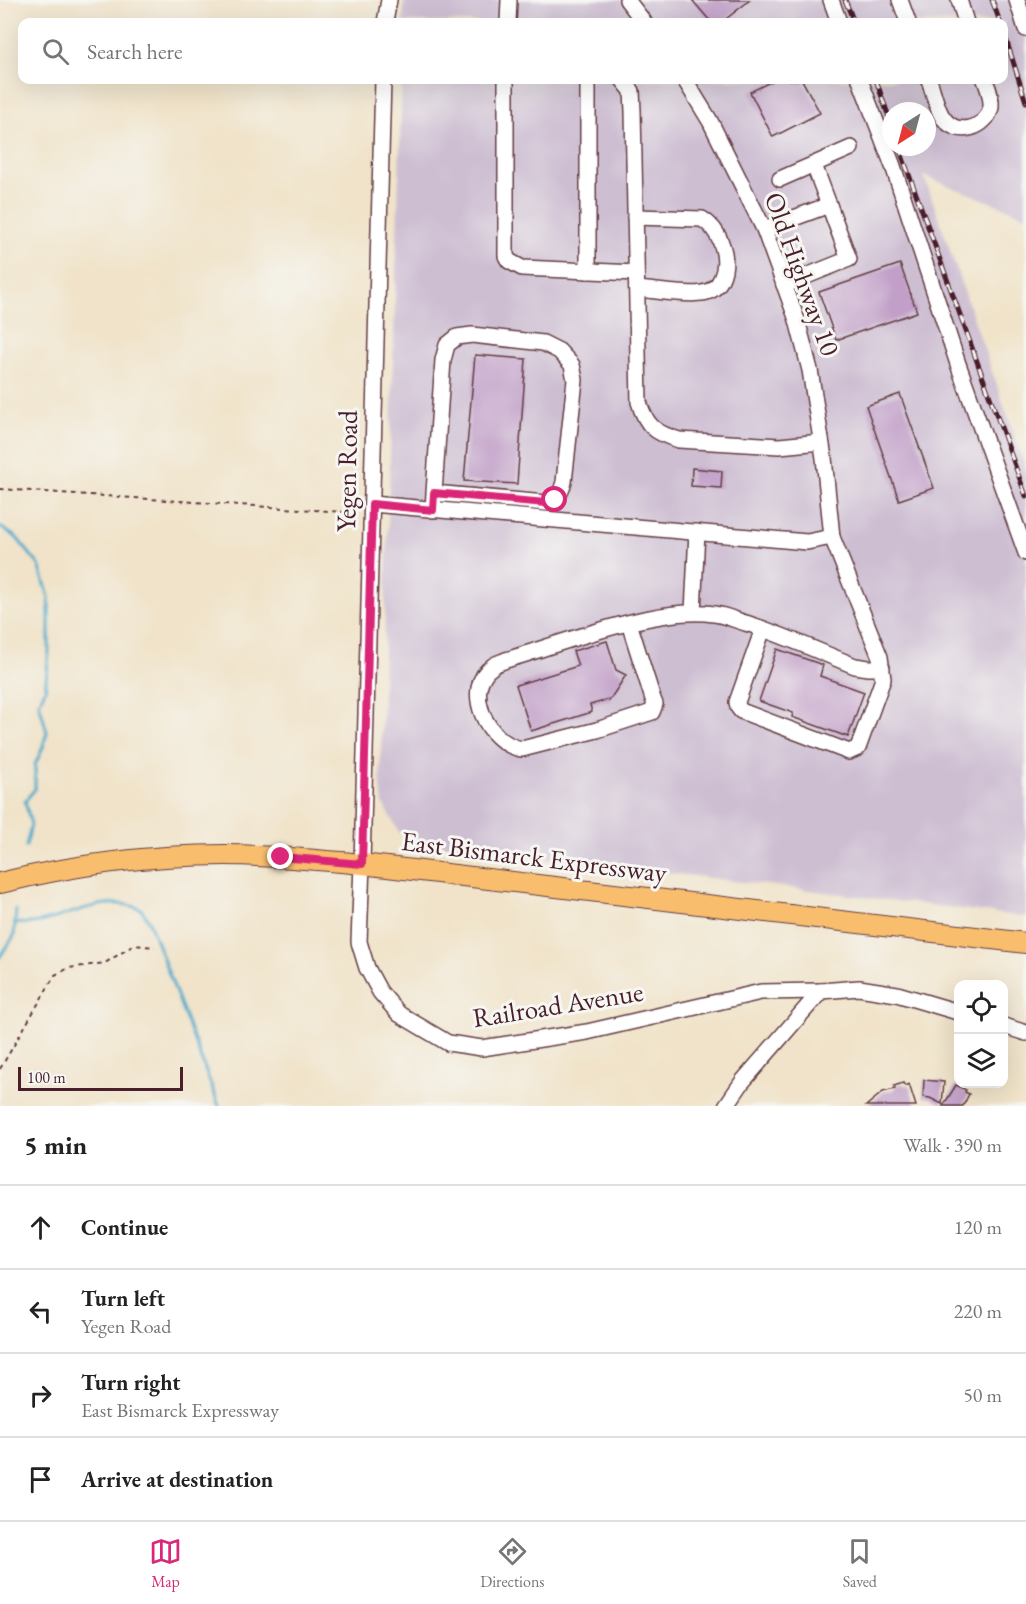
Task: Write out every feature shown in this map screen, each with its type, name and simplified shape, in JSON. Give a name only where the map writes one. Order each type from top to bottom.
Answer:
[{"type":"main road","name":"East Bismarck Expressway","points":[[0,883],[98,865],[179,856],[245,855],[362,864],[1026,943]]},
{"type":"street","points":[[386,18],[389,0]]},
{"type":"street","points":[[508,18],[509,0]]},
{"type":"street","points":[[627,0],[641,18]]},
{"type":"street","points":[[831,0],[838,18]]},
{"type":"street","points":[[900,0],[907,18]]},
{"type":"street","points":[[959,0],[965,18]]},
{"type":"street","points":[[1017,0],[1026,29]]},
{"type":"street","name":"Yegen Road","points":[[362,864],[383,84]]},
{"type":"street","points":[[506,84],[506,256],[509,261],[522,268],[636,273]]},
{"type":"street","points":[[588,84],[588,271]]},
{"type":"street","points":[[626,84],[632,91],[639,402],[643,417],[650,426],[664,436],[679,440],[779,446],[821,442]]},
{"type":"street","name":"Old Highway 10","points":[[687,84],[710,121],[764,229],[797,320],[810,370],[832,537],[880,657],[882,668]]},
{"type":"street","points":[[862,84],[893,166],[958,364],[1026,553]]},
{"type":"street","points":[[931,84],[944,119],[950,125],[966,129],[982,123],[991,109],[986,84]]},
{"type":"street","points":[[780,179],[851,148]]},
{"type":"street","points":[[784,285],[849,259],[814,165]]},
{"type":"street","points":[[764,229],[829,205]]},
{"type":"street","points":[[635,217],[702,219],[718,234],[725,261],[722,277],[715,288],[702,294],[637,289]]},
{"type":"street","points":[[433,510],[434,493],[443,360],[447,345],[457,337],[472,334],[543,343],[559,351],[572,365],[575,380],[564,482],[555,500],[546,503],[434,493]]},
{"type":"street","points":[[372,509],[433,510],[807,542],[832,537]]},
{"type":"street","points":[[693,612],[697,532]]},
{"type":"street","points":[[629,623],[655,704],[652,712],[597,730],[522,749],[510,747],[497,738],[488,726],[479,703],[479,690],[484,675],[492,666],[629,623],[693,612],[717,614],[763,629],[855,666],[882,668],[883,679],[860,745],[849,752],[746,714],[738,707],[737,702],[763,629]]},
{"type":"street","name":"Railroad Avenue","points":[[362,864],[359,942],[367,968],[380,992],[399,1014],[448,1043],[482,1048],[587,1032],[761,992],[859,988],[897,994],[954,1011]]},
{"type":"street","points":[[726,1106],[743,1081],[821,991]]},
{"type":"street","points":[[1008,1027],[1026,1033]]},
{"type":"path","points":[[0,489],[372,509]]},
{"type":"path","points":[[0,1069],[56,975],[69,968],[105,963],[134,945],[155,947]]},
{"type":"shaded area","points":[[404,0],[1026,0],[1026,216],[924,176],[1026,469],[1026,917],[411,841],[399,832],[383,804],[380,777],[402,84],[1008,84],[1008,18],[403,18]]},
{"type":"building","points":[[692,0],[750,0],[727,18],[708,18]]},
{"type":"building","points":[[766,84],[804,84],[820,113],[773,137],[750,92]]},
{"type":"building","points":[[900,264],[917,312],[836,340],[819,292]]},
{"type":"building","points":[[475,355],[526,359],[517,484],[464,481]]},
{"type":"building","points":[[900,394],[934,488],[899,500],[866,406]]},
{"type":"building","points":[[692,468],[722,471],[721,488],[691,486]]},
{"type":"building","points":[[607,641],[616,670],[626,675],[609,701],[590,705],[592,712],[531,731],[516,685],[578,666],[573,651]]},
{"type":"building","points":[[777,649],[823,665],[820,676],[864,692],[848,737],[792,717],[793,713],[759,701]]},
{"type":"building","points":[[924,1080],[944,1082],[942,1104],[923,1097]]},
{"type":"building","points":[[903,1083],[905,1086],[909,1084],[916,1106],[866,1106],[883,1092],[895,1089],[894,1086]]},
{"type":"building","points":[[954,1088],[962,1088],[969,1094],[963,1106],[943,1106]]},
{"type":"waterway","points":[[0,527],[16,537],[39,565],[49,597],[49,651],[45,690],[39,703],[47,732],[35,765],[35,789],[25,801],[31,825],[26,846]]},
{"type":"waterway","points":[[15,923],[47,920],[93,906],[108,904],[124,904],[141,909],[148,919],[219,1106]]},
{"type":"waterway","points":[[0,957],[14,936],[16,910]]},
{"type":"railway","points":[[845,0],[852,18]]},
{"type":"railway","points":[[992,0],[999,18]]},
{"type":"railway","points":[[1008,46],[1026,102]]},
{"type":"railway","points":[[877,84],[884,102]]},
{"type":"railway","points":[[902,156],[1026,496]]},
{"type":"route","points":[[281,857],[362,864],[372,504],[433,510],[434,493],[546,503],[555,500]]}]
